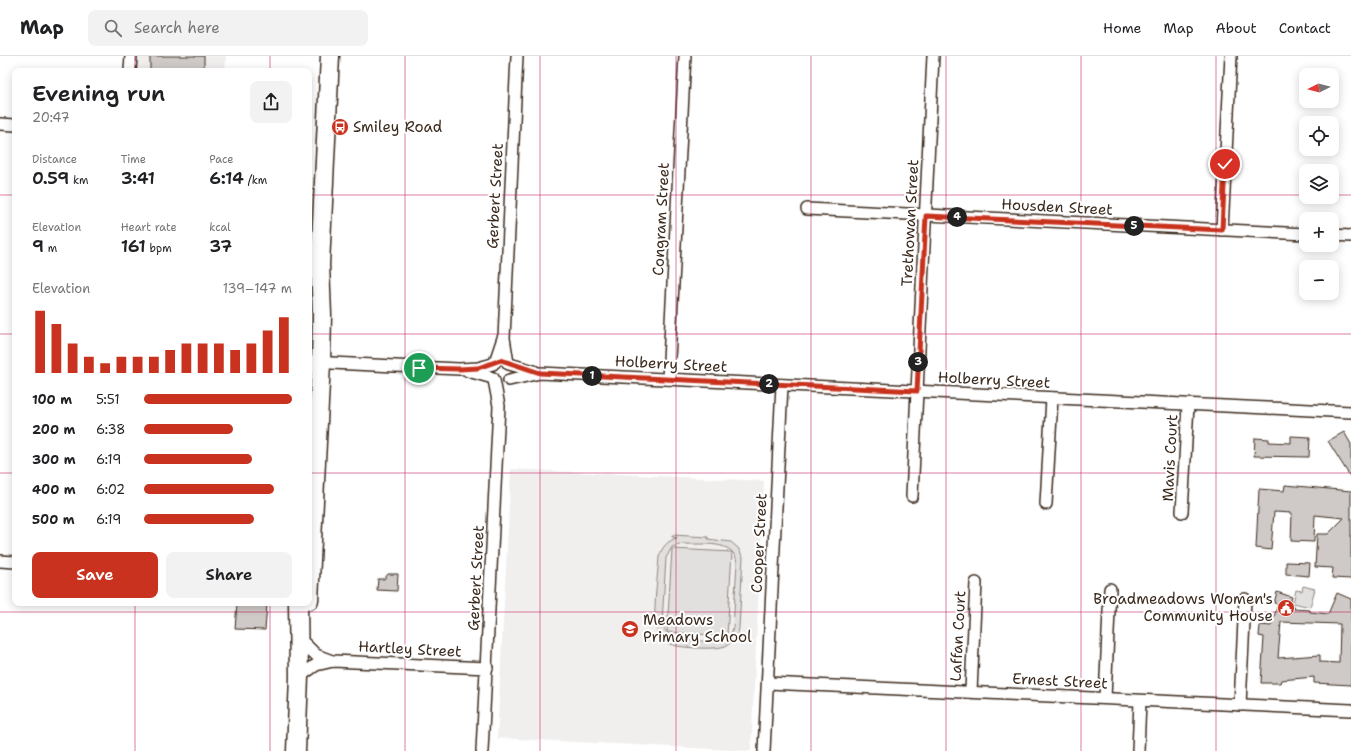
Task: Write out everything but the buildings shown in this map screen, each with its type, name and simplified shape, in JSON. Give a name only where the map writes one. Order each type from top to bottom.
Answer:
[{"type":"main road","points":[[312,506],[316,363],[322,315],[320,266],[330,56]]},
{"type":"main road","points":[[312,377],[316,363]]},
{"type":"main road","points":[[296,751],[300,677],[298,606]]},
{"type":"main road","points":[[300,677],[309,606]]},
{"type":"street","points":[[130,68],[131,56]]},
{"type":"street","name":"Gerbert Street","points":[[508,363],[504,338],[517,56]]},
{"type":"street","name":"Trethowan Street","points":[[912,496],[933,56]]},
{"type":"street","points":[[1222,230],[1230,56]]},
{"type":"street","name":"Congram Street","points":[[668,379],[684,57]]},
{"type":"street","points":[[0,124],[12,125]]},
{"type":"street","name":"Housden Street","points":[[807,210],[1299,234]]},
{"type":"street","points":[[1339,235],[1351,236]]},
{"type":"street","name":"Gerbert Street","points":[[494,363],[504,338]]},
{"type":"street","points":[[316,363],[459,369],[478,368],[501,360],[508,363],[512,374],[507,381],[500,382],[459,369]]},
{"type":"street","points":[[493,379],[490,370],[494,363]]},
{"type":"street","name":"Holberry Street","points":[[508,363],[540,373],[1351,412]]},
{"type":"street","name":"Holberry Street","points":[[507,381],[540,373]]},
{"type":"street","name":"Gerbert Street","points":[[493,379],[499,406]]},
{"type":"street","name":"Gerbert Street","points":[[482,751],[499,406],[507,381]]},
{"type":"street","name":"Cooper Street","points":[[764,751],[782,385]]},
{"type":"street","points":[[1046,504],[1052,398]]},
{"type":"street","name":"Mavis Court","points":[[1182,512],[1188,405]]},
{"type":"street","points":[[0,561],[12,562]]},
{"type":"street","name":"Laffan Court","points":[[971,692],[976,583]]},
{"type":"street","points":[[1105,698],[1110,589]]},
{"type":"street","points":[[1240,705],[1245,599]]},
{"type":"street","name":"Hartley Street","points":[[305,644],[316,655],[333,661]]},
{"type":"street","name":"Hartley Street","points":[[300,677],[316,665],[333,661],[487,668]]},
{"type":"street","name":"Ernest Street","points":[[768,683],[1351,710]]},
{"type":"street","points":[[1138,751],[1140,701]]},
{"type":"shaded area","points":[[131,56],[226,56],[225,68],[130,68]]},
{"type":"shaded area","name":"Meadows Primary School","points":[[511,469],[764,481],[751,751],[497,738]]},
{"type":"shaded area","points":[[672,535],[708,537],[708,539],[731,542],[738,548],[743,557],[738,634],[728,645],[714,648],[681,647],[666,642],[658,634],[656,628],[655,609],[659,557],[665,545],[677,538],[672,537]],"holes":[[[683,544],[716,545],[730,550],[735,555],[737,563],[733,628],[726,638],[718,641],[684,640],[670,635],[665,630],[662,622],[666,558],[672,547]]]},
{"type":"shaded area","points":[[672,549],[732,552],[727,636],[667,632]]},
{"type":"shaded area","points":[[1303,586],[1315,589],[1310,607],[1293,603],[1296,590],[1302,591]]},
{"type":"place","name":"Smiley Road","points":[[340,127]]},
{"type":"place","name":"Broadmeadows Women's Community House","points":[[1286,608]]},
{"type":"place","name":"Meadows Primary School","points":[[630,629]]},
{"type":"route","points":[[419,368],[478,368],[501,360],[509,364],[540,373],[917,391],[926,216],[1222,230],[1225,164]]}]
